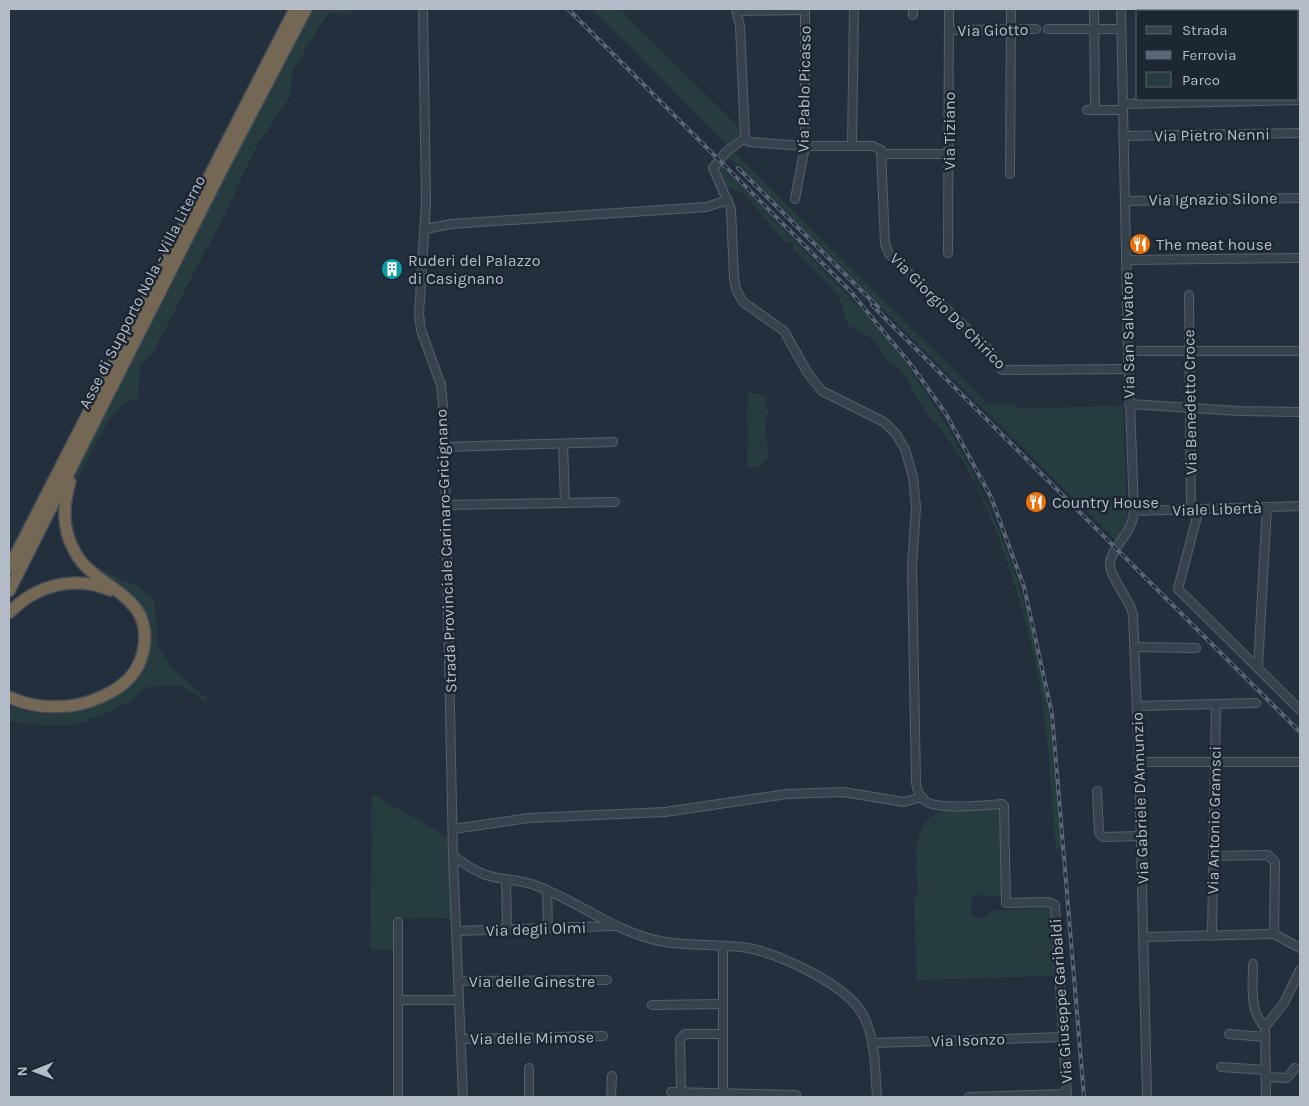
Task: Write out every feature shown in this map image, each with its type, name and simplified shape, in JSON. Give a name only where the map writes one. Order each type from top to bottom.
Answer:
[{"type":"highway","name":"Asse di Supporto Nola - Villa Literno","points":[[9,568],[295,9]]},
{"type":"highway","name":"Asse di Supporto Nola - Villa Literno","points":[[9,591],[220,173],[306,9]]},
{"type":"highway","points":[[9,697],[44,706],[79,705],[114,691],[127,682],[136,671],[142,658],[145,632],[138,610],[126,597],[85,566],[75,553],[66,527],[66,494],[82,447]]},
{"type":"highway","points":[[9,557],[49,488]]},
{"type":"highway","points":[[9,612],[29,595],[48,586],[62,584],[96,584],[126,597]]},
{"type":"street","name":"Strada Provinciale Carinaro-Gricignano","points":[[423,9],[425,229],[419,314],[421,330],[440,386],[444,447],[453,856],[463,1097]]},
{"type":"street","points":[[805,9],[737,10],[745,138],[749,142],[805,146],[873,146],[881,150],[881,154],[949,154]]},
{"type":"street","name":"Via Pablo Picasso","points":[[794,199],[805,146],[805,9]]},
{"type":"street","points":[[852,146],[854,9]]},
{"type":"street","name":"Via Tiziano","points":[[948,253],[950,9]]},
{"type":"street","points":[[1010,174],[1011,9]]},
{"type":"street","points":[[1094,9],[1091,110],[1300,100]]},
{"type":"street","name":"Via San Salvatore","points":[[1121,9],[1128,351],[1134,511]]},
{"type":"street","name":"Via Giotto","points":[[949,30],[1036,29]]},
{"type":"street","points":[[1048,29],[1121,29]]},
{"type":"street","name":"Via Pietro Nenni","points":[[1123,136],[1300,133]]},
{"type":"street","points":[[453,829],[537,817],[665,812],[787,794],[843,792],[904,802],[922,797],[916,782],[914,765],[912,566],[916,528],[913,476],[905,449],[896,434],[871,414],[822,391],[807,372],[784,331],[751,309],[739,294],[734,278],[732,216],[728,200],[713,168],[727,151],[745,138]]},
{"type":"street","name":"Via Giorgio De Chirico","points":[[881,154],[885,244],[889,254],[989,350],[1002,370],[1129,369]]},
{"type":"street","name":"Via Ignazio Silone","points":[[1125,201],[1300,198]]},
{"type":"street","points":[[425,229],[452,224],[706,207],[728,200]]},
{"type":"street","points":[[1126,260],[1300,258]]},
{"type":"street","name":"Via Benedetto Croce","points":[[1189,295],[1190,408],[1195,510],[1178,589],[1258,666]]},
{"type":"street","points":[[1128,351],[1300,351]]},
{"type":"street","points":[[1130,404],[1300,412]]},
{"type":"street","points":[[444,447],[613,442]]},
{"type":"street","points":[[563,444],[565,503]]},
{"type":"street","points":[[446,505],[615,502]]},
{"type":"street","name":"Viale Libertà","points":[[1134,511],[1300,506]]},
{"type":"street","points":[[1268,507],[1258,666],[1300,710]]},
{"type":"street","name":"Via Gabriele D'Annunzio","points":[[1134,511],[1130,529],[1112,556],[1110,565],[1130,602],[1134,648],[1139,762],[1147,1097]]},
{"type":"street","points":[[1134,648],[1196,648]]},
{"type":"street","points":[[1137,706],[1256,703]]},
{"type":"street","name":"Via Antonio Gramsci","points":[[1212,936],[1216,704]]},
{"type":"street","points":[[1139,762],[1300,762]]},
{"type":"street","points":[[1097,791],[1099,832],[1103,837],[1141,836]]},
{"type":"street","name":"Via Giuseppe Garibaldi","points":[[922,797],[930,804],[944,806],[1002,804],[1004,806],[1006,903],[1049,902],[1055,905],[1067,1096]]},
{"type":"street","points":[[1213,856],[1268,855],[1274,862],[1274,934]]},
{"type":"street","points":[[453,856],[486,875],[532,884],[547,890],[615,926],[666,942],[750,949],[775,956],[819,977],[857,1006],[865,1017],[872,1043],[877,1097]]},
{"type":"street","points":[[506,879],[507,929]]},
{"type":"street","points":[[547,890],[548,928]]},
{"type":"street","points":[[398,922],[398,1097]]},
{"type":"street","name":"Via degli Olmi","points":[[456,931],[615,926]]},
{"type":"street","points":[[1144,937],[1274,934],[1300,948]]},
{"type":"street","points":[[723,1095],[724,946]]},
{"type":"street","points":[[1253,964],[1254,1009],[1260,1022],[1265,1027]]},
{"type":"street","points":[[1266,1097],[1265,1027],[1284,1003],[1300,970]]},
{"type":"street","name":"Via delle Ginestre","points":[[458,981],[607,980]]},
{"type":"street","points":[[398,1000],[459,1000]]},
{"type":"street","points":[[652,1005],[723,1004]]},
{"type":"street","points":[[681,1092],[680,1038],[685,1034],[723,1034]]},
{"type":"street","points":[[1230,1034],[1265,1037]]},
{"type":"street","name":"Via delle Mimose","points":[[461,1039],[603,1036]]},
{"type":"street","name":"Via Isonzo","points":[[872,1043],[1064,1037]]},
{"type":"street","points":[[1221,1067],[1287,1078],[1295,1068]]},
{"type":"street","points":[[528,1068],[529,1097]]},
{"type":"street","points":[[611,1097],[612,1076]]},
{"type":"street","points":[[671,1092],[723,1095],[796,1094]]},
{"type":"street","points":[[969,1097],[1067,1096]]},
{"type":"green space","points":[[311,9],[350,9],[352,14],[328,13],[292,72],[289,98],[256,147],[225,214],[151,356],[140,367],[138,398],[122,405],[111,417],[91,452],[70,496],[68,527],[73,543],[90,563],[125,582],[137,585],[143,592],[154,598],[158,647],[173,668],[207,700],[205,702],[183,687],[149,686],[131,700],[102,715],[76,725],[36,725],[9,721],[9,706],[48,714],[61,714],[100,705],[131,686],[147,661],[150,631],[145,614],[136,601],[81,557],[71,542],[66,525],[66,515],[71,488],[77,471]]},
{"type":"green space","points":[[592,9],[620,9],[739,127],[739,134],[728,146]]},
{"type":"green space","points":[[733,151],[987,404],[1013,403],[1020,408],[1123,406],[1127,520],[1118,543],[727,155]]},
{"type":"green space","points":[[720,164],[871,319],[933,403],[960,448],[1004,543],[1021,592],[1035,643],[1049,713],[1062,848],[1056,849],[1046,730],[1033,651],[1003,550],[977,487],[953,446],[916,397],[903,372],[893,363],[886,360],[871,339],[849,326],[837,294],[792,248],[794,245],[788,240],[785,242],[743,193],[725,186],[717,171]]},
{"type":"green space","points":[[748,393],[758,393],[765,397],[768,413],[765,426],[769,456],[765,462],[751,467],[747,467]]},
{"type":"green space","points":[[372,794],[449,838],[451,919],[395,918],[394,950],[370,949]]},
{"type":"green space","points":[[957,808],[1001,808],[1003,896],[972,895],[971,913],[981,918],[991,911],[1052,907],[1055,976],[917,980],[914,896],[918,896],[916,856],[921,831],[927,820],[937,813]]},
{"type":"railway","points":[[568,9],[850,291],[912,366],[946,414],[991,497],[1024,587],[1052,714],[1084,1097]]},
{"type":"railway","points":[[738,168],[878,307]]},
{"type":"railway","points":[[872,305],[1300,732]]},
{"type":"place","name":"The meat house","points":[[1140,244]]},
{"type":"place","name":"Ruderi del Palazzo di Casignano","points":[[392,269]]},
{"type":"place","name":"Country House","points":[[1036,502]]}]
